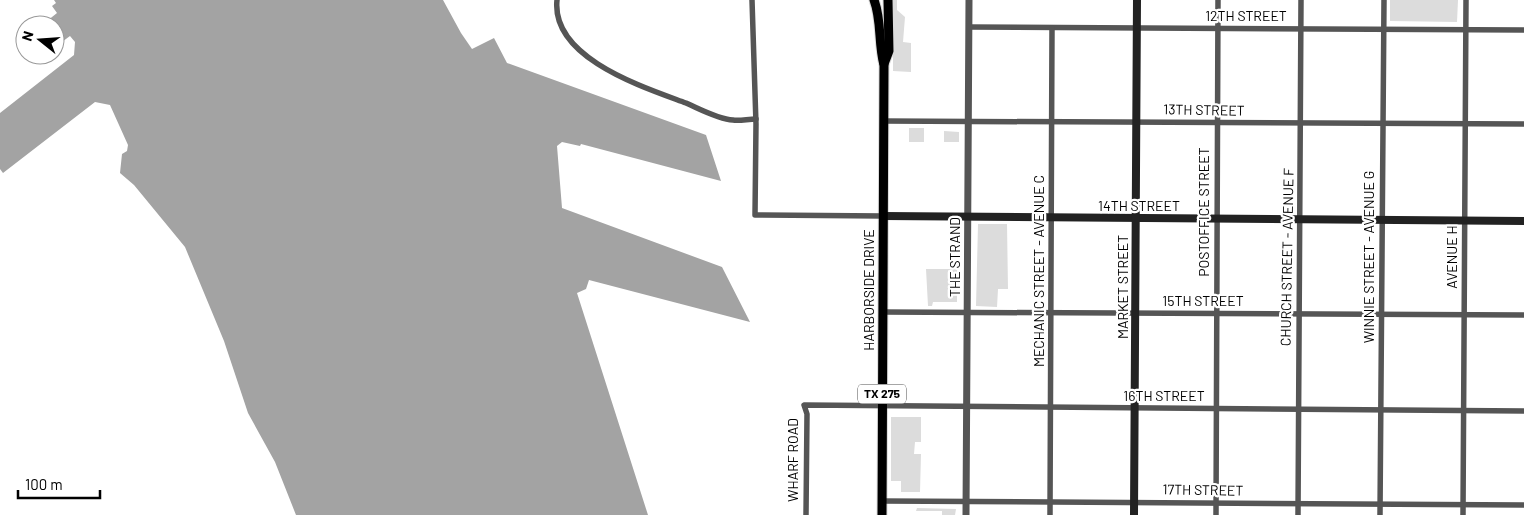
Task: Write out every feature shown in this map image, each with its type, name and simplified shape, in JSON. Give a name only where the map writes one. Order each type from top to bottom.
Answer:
[{"type":"main road","name":"HARBORSIDE DRIVE","points":[[874,0],[879,12],[880,51],[884,65],[882,515]]},
{"type":"main road","name":"HARBORSIDE DRIVE","points":[[884,65],[889,51],[888,0]]},
{"type":"main road","name":"MARKET STREET","points":[[1134,515],[1136,0]]},
{"type":"main road","name":"14TH STREET","points":[[883,216],[1524,221]]},
{"type":"street","points":[[557,0],[556,9],[560,26],[575,46],[623,80],[732,120],[756,119],[752,0]]},
{"type":"street","name":"THE STRAND","points":[[966,515],[969,0]]},
{"type":"street","name":"POSTOFFICE STREET","points":[[1216,515],[1218,0]]},
{"type":"street","name":"CHURCH STREET - AVENUE F","points":[[1298,515],[1301,0]]},
{"type":"street","name":"WINNIE STREET - AVENUE G","points":[[1380,515],[1384,0]]},
{"type":"street","name":"AVENUE H","points":[[1463,515],[1466,0]]},
{"type":"street","name":"12TH STREET","points":[[968,27],[1524,30]]},
{"type":"street","name":"MECHANIC STREET - AVENUE C","points":[[1050,515],[1052,28]]},
{"type":"street","name":"14TH STREET","points":[[756,119],[754,214],[883,216]]},
{"type":"street","name":"13TH STREET","points":[[884,121],[1524,124]]},
{"type":"street","name":"15TH STREET","points":[[883,312],[1524,315]]},
{"type":"street","name":"16TH STREET","points":[[804,405],[1524,411]]},
{"type":"street","name":"WHARF ROAD","points":[[804,405],[807,414],[806,515]]},
{"type":"street","name":"17TH STREET","points":[[882,501],[1524,505]]},
{"type":"shaded area","points":[[54,0],[443,0],[472,49],[494,38],[507,63],[706,135],[721,181],[581,144],[580,146],[562,142],[557,146],[562,208],[722,267],[750,322],[589,280],[586,289],[577,293],[648,515],[296,515],[275,462],[248,413],[224,341],[185,247],[134,185],[120,173],[122,154],[127,151],[128,145],[110,105],[95,102],[3,173],[0,169],[0,113],[61,65],[65,65],[65,62],[74,55],[75,42],[70,36],[65,40],[65,15],[54,15],[57,13],[52,6],[56,3]]},
{"type":"shaded area","points":[[893,0],[897,0],[897,10],[905,17],[903,42],[911,43],[911,72],[893,71]]},
{"type":"shaded area","points":[[1390,0],[1458,0],[1457,22],[1390,21]]},
{"type":"shaded area","points":[[909,128],[924,128],[924,142],[909,142]]},
{"type":"shaded area","points":[[944,131],[959,132],[959,142],[944,142]]},
{"type":"shaded area","points":[[978,224],[1007,224],[1008,289],[998,289],[997,307],[976,306]]},
{"type":"shaded area","points":[[926,269],[957,269],[957,302],[933,302],[932,306],[928,306]]},
{"type":"shaded area","points":[[891,417],[921,417],[921,442],[915,442],[914,454],[921,454],[920,492],[901,492],[901,481],[891,481]]},
{"type":"shaded area","points":[[917,508],[956,509],[955,515],[942,515],[942,511],[916,511]]}]
